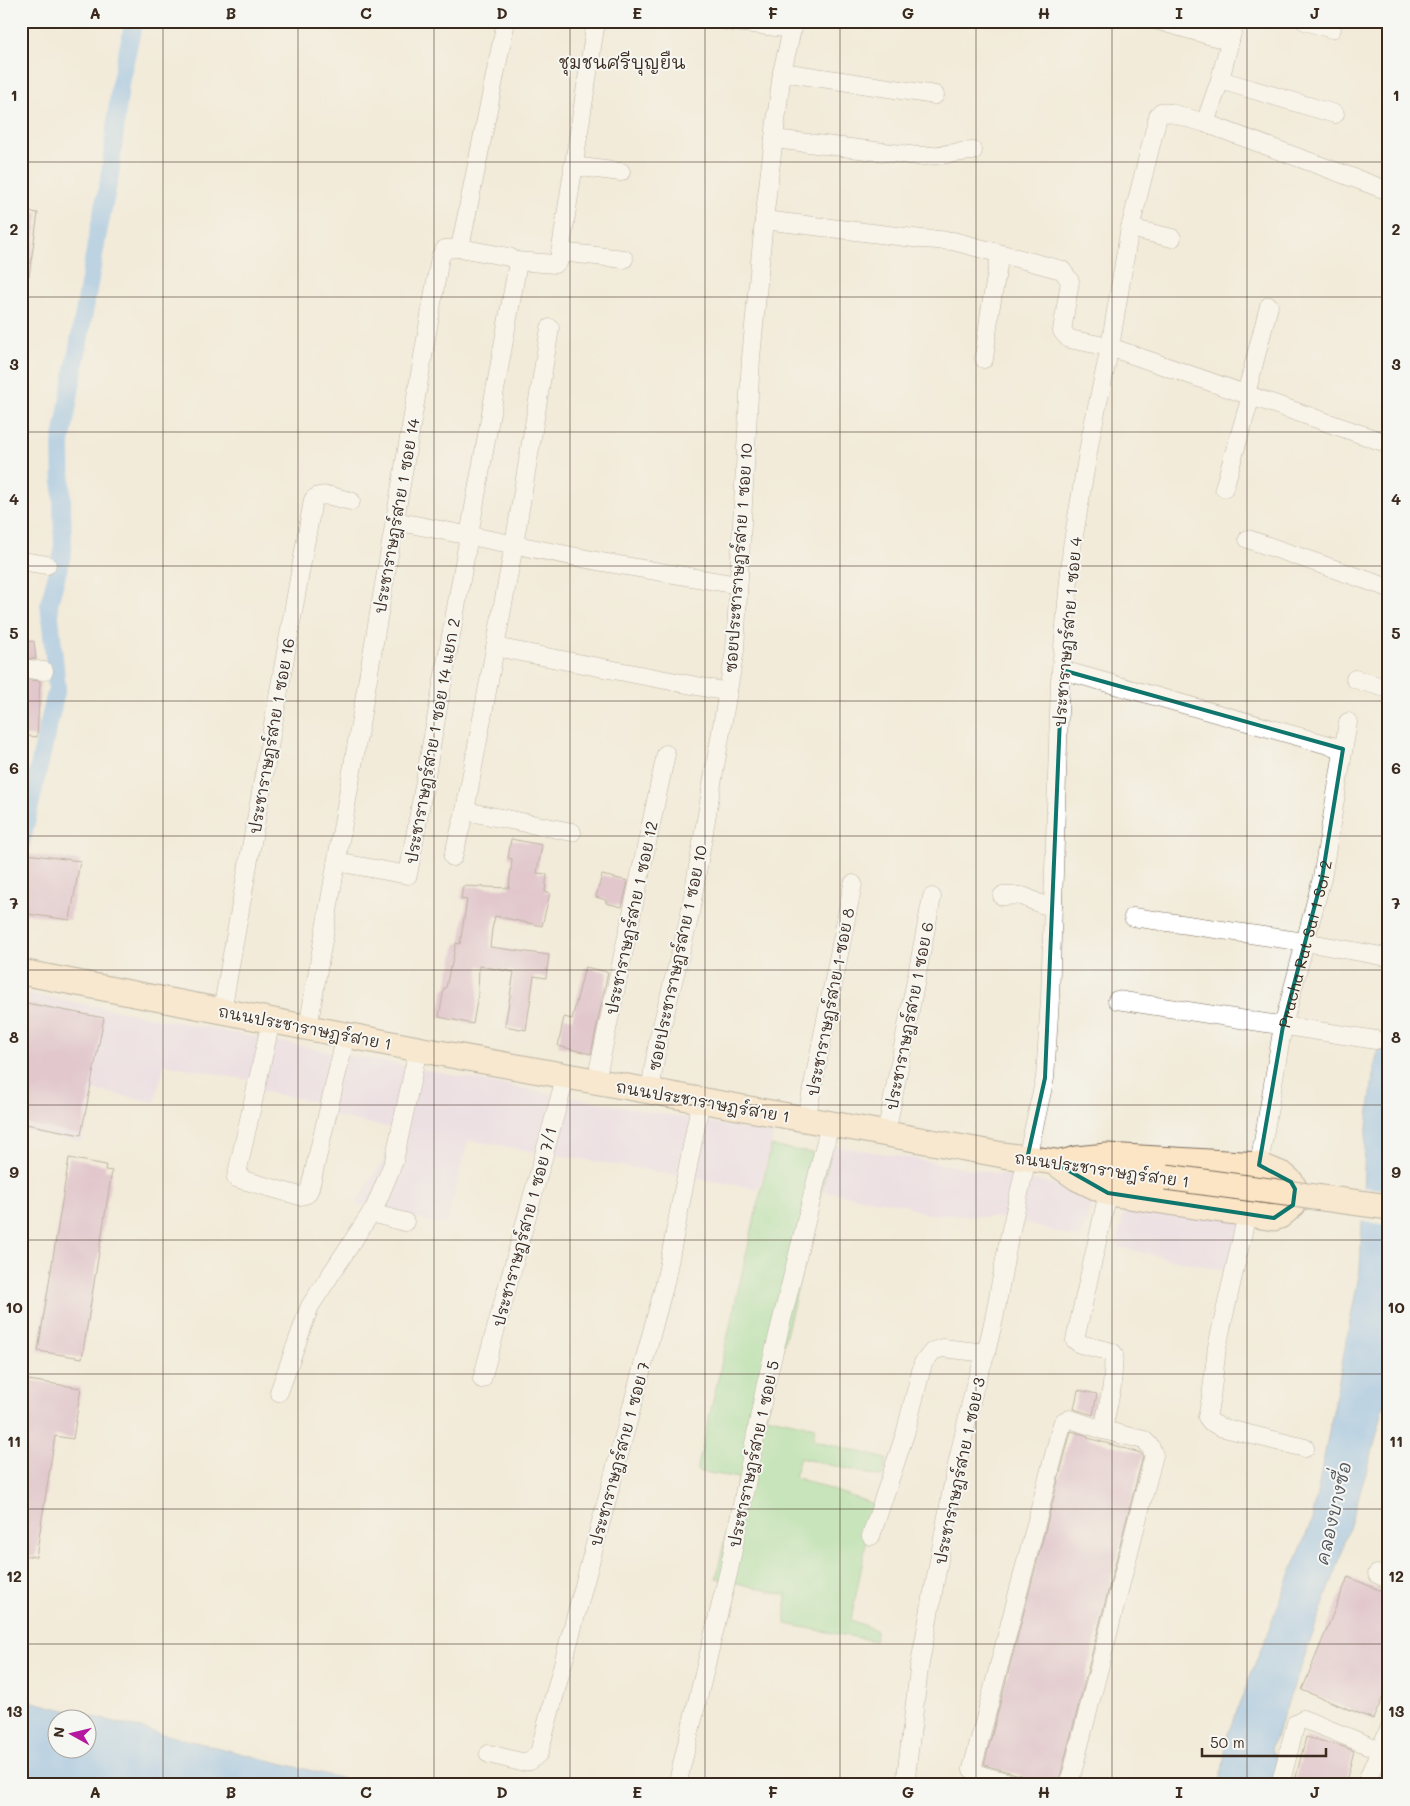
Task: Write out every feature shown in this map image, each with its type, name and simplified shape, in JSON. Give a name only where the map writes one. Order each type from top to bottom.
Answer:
[{"type":"main road","name":"ถนนประชาราษฎร์สาย 1","points":[[21,972],[418,1049],[1027,1159],[1389,1207]]},
{"type":"main road","points":[[1107,1156],[1259,1165],[1283,1175],[1291,1182],[1295,1188],[1293,1205],[1280,1216],[1274,1218],[1108,1193],[1077,1178],[1057,1164],[1076,1159],[1107,1156]]},
{"type":"street","points":[[506,21],[460,248],[509,257],[516,261],[554,264],[559,261],[596,21]]},
{"type":"street","points":[[726,21],[794,25]]},
{"type":"street","points":[[1158,21],[1230,41]]},
{"type":"street","points":[[1235,21],[1220,80],[1206,123],[1389,191]]},
{"type":"street","points":[[1304,21],[1332,29]]},
{"type":"street","name":"ซอยประชาราษฎร์สาย 1 ซอย 10","points":[[650,1091],[658,1041],[689,919],[735,650],[751,358],[764,220],[782,72],[794,25]]},
{"type":"street","points":[[782,72],[935,95]]},
{"type":"street","points":[[1220,80],[1334,114]]},
{"type":"street","name":"ประชาราษฎร์สาย 1 ซอย 4","points":[[1027,1159],[1045,1078],[1050,999],[1060,688],[1072,547],[1091,435],[1110,347],[1130,228],[1158,116],[1161,112],[1171,113],[1206,123]]},
{"type":"street","points":[[774,139],[918,156],[973,151]]},
{"type":"street","points":[[573,166],[621,172]]},
{"type":"street","points":[[764,220],[953,241],[1062,270],[1070,281],[1062,331],[1069,339],[1110,347],[1248,395],[1388,439]]},
{"type":"street","points":[[1130,228],[1172,238]]},
{"type":"street","name":"ประชาราษฎร์สาย 1 ซอย 14","points":[[308,1028],[440,257],[445,249],[460,248]]},
{"type":"street","points":[[560,252],[624,259]]},
{"type":"street","points":[[984,359],[1000,254]]},
{"type":"street","points":[[469,536],[517,268],[516,261]]},
{"type":"street","points":[[1224,488],[1270,306]]},
{"type":"street","points":[[453,857],[466,811],[514,545],[550,328]]},
{"type":"street","name":"ประชาราษฎร์สาย 1 ซอย 16","points":[[222,1011],[313,500],[321,494],[351,501]]},
{"type":"street","points":[[395,521],[602,562],[738,585]]},
{"type":"street","name":"ประชาราษฎร์สาย 1 ซอย 14 แยก 2","points":[[337,862],[408,875],[469,536]]},
{"type":"street","points":[[1248,539],[1389,588]]},
{"type":"street","points":[[21,561],[47,565]]},
{"type":"street","points":[[495,647],[728,692]]},
{"type":"street","points":[[21,668],[44,671]]},
{"type":"street","points":[[1062,670],[1343,749]]},
{"type":"street","points":[[1355,679],[1389,689]]},
{"type":"street","name":"Pracha Rat Sai 1 Soi 2","points":[[1259,1165],[1283,1026],[1322,878],[1348,722]]},
{"type":"street","name":"ประชาราษฎร์สาย 1 ซอย 12","points":[[596,1081],[666,754]]},
{"type":"street","points":[[466,811],[572,832]]},
{"type":"street","name":"ประชาราษฎร์สาย 1 ซอย 8","points":[[818,1122],[853,884]]},
{"type":"street","points":[[1002,896],[1021,896],[1039,904],[1047,906],[1053,904]]},
{"type":"street","name":"ประชาราษฎร์สาย 1 ซอย 6","points":[[886,1134],[932,897]]},
{"type":"street","points":[[1133,917],[1305,942],[1387,957]]},
{"type":"street","points":[[1117,1000],[1376,1040]]},
{"type":"street","points":[[272,1021],[236,1178],[300,1196],[306,1194],[310,1188],[346,1035]]},
{"type":"street","points":[[279,1392],[310,1306],[371,1213],[394,1161],[418,1049]]},
{"type":"street","name":"ประชาราษฎร์สาย 1 ซอย 7/1","points":[[482,1380],[566,1075]]},
{"type":"street","name":"ประชาราษฎร์สาย 1 ซอย 7","points":[[488,1754],[521,1762],[530,1760],[539,1753],[664,1283],[701,1100]]},
{"type":"street","name":"ประชาราษฎร์สาย 1 ซอย 5","points":[[677,1785],[730,1570],[818,1122]]},
{"type":"street","name":"ประชาราษฎร์สาย 1 ซอย 3","points":[[905,1785],[919,1668],[954,1478],[975,1385],[986,1353],[1027,1159]]},
{"type":"street","points":[[1103,1430],[1112,1386],[1114,1354],[1080,1344],[1075,1340],[1108,1193]]},
{"type":"street","points":[[371,1213],[405,1222]]},
{"type":"street","points":[[1247,1214],[1218,1346],[1207,1417],[1211,1422],[1220,1427],[1305,1448]]},
{"type":"street","points":[[871,1536],[905,1434],[923,1363],[933,1351],[944,1348],[986,1353]]},
{"type":"street","points":[[1016,1785],[980,1775],[972,1769],[1062,1424],[1070,1419],[1103,1430],[1144,1440],[1150,1446],[1154,1455],[1070,1785]]},
{"type":"street","points":[[1280,1785],[1296,1723],[1303,1719],[1380,1750]]},
{"type":"street","points":[[1365,1785],[1389,1729]]},
{"type":"highlighted area","points":[[1062,670],[1343,749],[1322,878],[1283,1026],[1259,1165],[1291,1182],[1295,1189],[1293,1205],[1274,1218],[1108,1193],[1057,1164],[1027,1159],[1045,1078]]},
{"type":"shaded area","points":[[21,992],[525,1089],[774,1134],[759,1189],[468,1140],[446,1225],[355,1205],[383,1161],[392,1128],[320,1114],[321,1103],[251,1089],[253,1081],[164,1064],[155,1102],[93,1090],[82,1142],[21,1129]]},
{"type":"shaded area","points":[[832,1146],[893,1155],[1097,1192],[1080,1239],[1009,1218],[926,1214],[905,1205],[822,1191]]},
{"type":"shaded area","points":[[1126,1202],[1243,1217],[1231,1272],[1116,1247]]},
{"type":"green space","points":[[771,1146],[830,1156],[766,1416],[815,1427],[813,1440],[887,1459],[882,1477],[800,1458],[794,1477],[874,1504],[851,1620],[876,1630],[875,1641],[786,1624],[786,1595],[716,1578],[739,1478],[697,1471]]},
{"type":"water","name":"คลองบางซื่อ","points":[[1389,1003],[1389,1386],[1372,1453],[1338,1564],[1271,1749],[1280,1768],[1269,1785],[1220,1785],[1228,1733],[1312,1520],[1360,1270],[1365,1144],[1374,1068]]},
{"type":"water","points":[[21,1699],[57,1708],[48,1708],[48,1758],[98,1758],[98,1718],[369,1785],[21,1785]]},
{"type":"pier","points":[[1361,1187],[1389,1190],[1389,1225],[1359,1221]]},
{"type":"building","points":[[21,211],[38,213],[29,276],[21,275]]},
{"type":"building","points":[[34,641],[36,659],[21,658],[21,642]]},
{"type":"building","points":[[21,679],[40,681],[37,737],[21,735]]},
{"type":"building","points":[[511,839],[542,845],[537,873],[547,874],[545,892],[550,893],[542,926],[495,916],[492,929],[490,947],[549,955],[546,978],[534,976],[526,1030],[505,1026],[514,972],[479,966],[478,995],[473,1024],[439,1017],[444,988],[446,988],[456,943],[460,944],[467,900],[461,899],[463,886],[509,888],[512,859],[508,858]]},
{"type":"building","points":[[27,854],[80,861],[70,920],[21,913],[21,895]]},
{"type":"building","points":[[602,875],[628,881],[622,907],[606,903],[606,900],[596,897]]},
{"type":"building","points":[[585,967],[608,972],[591,1054],[558,1046],[564,1017],[572,1019]]},
{"type":"building","points":[[21,1002],[104,1018],[81,1135],[21,1123]]},
{"type":"building","points":[[69,1158],[106,1165],[105,1170],[112,1171],[82,1358],[38,1351]]},
{"type":"building","points":[[28,1380],[81,1388],[73,1439],[55,1436],[36,1557],[21,1555],[21,1421]]},
{"type":"building","points":[[1078,1390],[1097,1394],[1093,1415],[1074,1409]]},
{"type":"building","points":[[1071,1431],[1088,1436],[1088,1438],[1141,1453],[1143,1456],[1058,1785],[1034,1785],[1027,1783],[1025,1778],[1020,1775],[984,1765]]},
{"type":"building","points":[[1348,1577],[1389,1594],[1389,1683],[1373,1719],[1302,1690]]},
{"type":"building","points":[[1306,1737],[1354,1751],[1345,1785],[1294,1785]]},
{"type":"waterway","points":[[21,845],[57,688],[49,604],[63,552],[61,444],[110,175],[120,84],[134,21]]},
{"type":"ferry route","points":[[21,1783],[28,1785]]},
{"type":"district","name":"ชุมชนศรีบุญยืน","points":[[622,62]]}]
